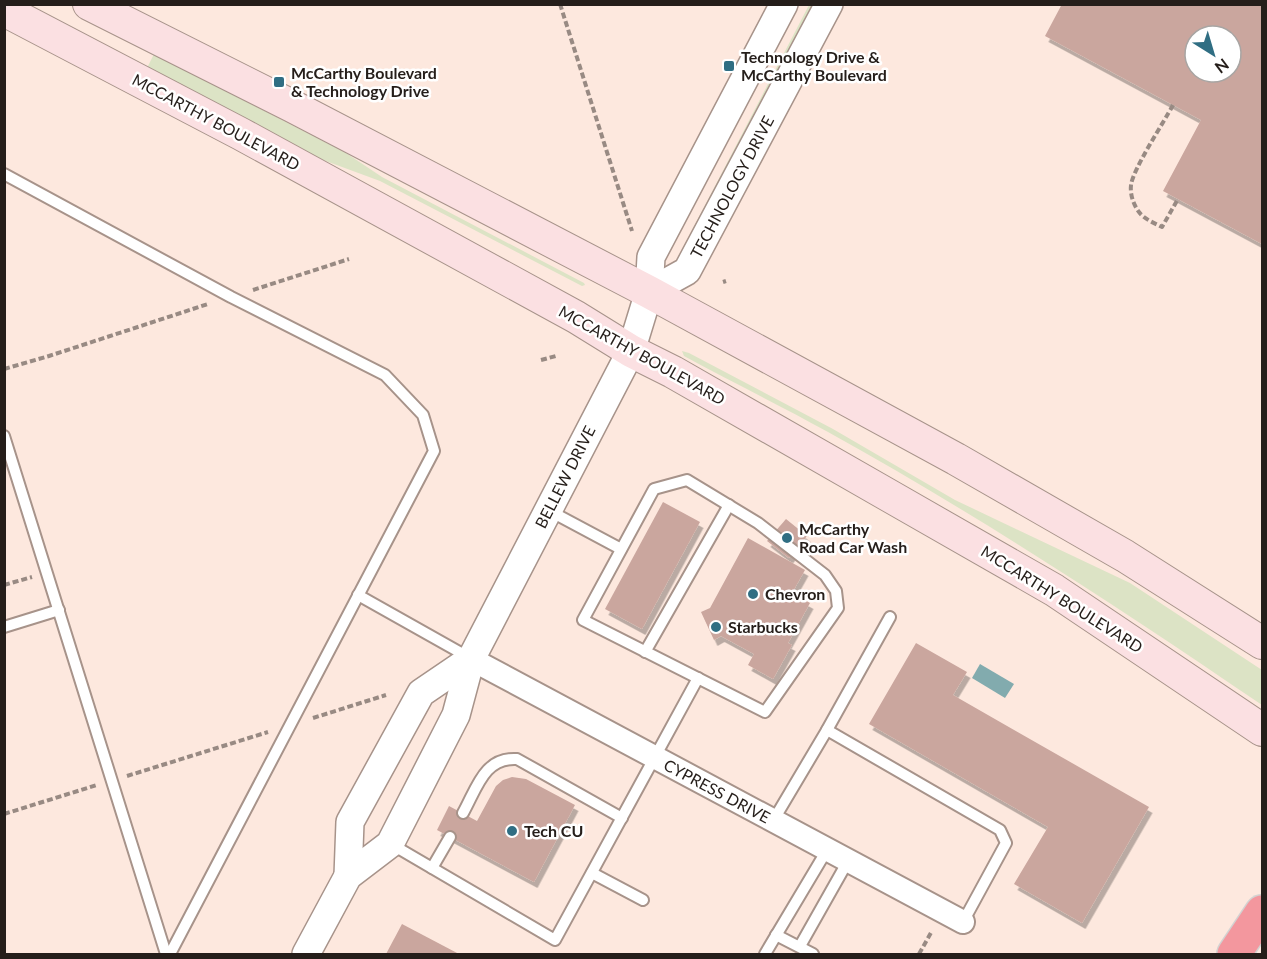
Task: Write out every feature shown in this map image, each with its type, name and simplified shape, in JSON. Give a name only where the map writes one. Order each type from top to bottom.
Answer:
[{"type":"highway","points":[[1234,954],[1263,912]]},
{"type":"main road","points":[[89,4],[292,106],[649,292],[956,459],[1125,556],[1263,644]]},
{"type":"main road","name":"MCCARTHY BOULEVARD","points":[[4,10],[242,134],[576,317],[631,351],[673,372],[1054,590],[1263,730]]},
{"type":"street","points":[[649,292],[651,257],[784,4]]},
{"type":"street","name":"TECHNOLOGY DRIVE","points":[[649,292],[687,272],[829,4]]},
{"type":"street","name":"BELLEW DRIVE","points":[[306,954],[348,876],[390,843],[456,715],[471,658],[631,351],[649,292]]},
{"type":"street","name":"BELLEW DRIVE","points":[[348,876],[350,822],[421,693],[471,658]]},
{"type":"street","name":"CYPRESS DRIVE","points":[[471,658],[963,922]]},
{"type":"lane","points":[[4,174],[231,297],[385,375],[423,415],[434,451],[168,954]]},
{"type":"lane","points":[[4,436],[168,954]]},
{"type":"lane","points":[[687,480],[729,505],[758,523],[825,575],[836,591],[838,608],[765,712],[583,620],[654,489],[687,480]]},
{"type":"lane","points":[[645,652],[729,505]]},
{"type":"lane","points":[[548,509],[621,549]]},
{"type":"lane","points":[[358,595],[471,658]]},
{"type":"lane","points":[[4,627],[59,610]]},
{"type":"lane","points":[[773,821],[890,616]]},
{"type":"lane","points":[[390,843],[555,940],[698,678]]},
{"type":"lane","points":[[827,730],[1000,830],[1006,843],[963,922]]},
{"type":"lane","points":[[463,813],[487,769],[504,758],[517,759],[622,818]]},
{"type":"lane","points":[[432,868],[450,837]]},
{"type":"lane","points":[[765,954],[827,850]]},
{"type":"lane","points":[[800,946],[848,861]]},
{"type":"lane","points":[[592,873],[643,900]]},
{"type":"lane","points":[[776,935],[813,954]]},
{"type":"path","points":[[560,4],[632,231]]},
{"type":"path","points":[[1173,105],[1135,173],[1131,188],[1134,203],[1139,212],[1162,227],[1178,199]]},
{"type":"path","points":[[4,369],[349,259]]},
{"type":"path","points":[[541,360],[556,356]]},
{"type":"path","points":[[4,585],[47,573]]},
{"type":"path","points":[[4,814],[386,695]]},
{"type":"green space","points":[[809,5],[815,5],[678,262],[674,265]]},
{"type":"green space","points":[[154,54],[346,153],[382,177],[585,285],[582,286],[380,181],[315,157],[146,70]]},
{"type":"green space","points":[[682,351],[833,429],[955,500],[1130,583],[1262,670],[1262,705],[1102,598],[939,496],[828,432],[684,356]]},
{"type":"water","points":[[980,664],[1014,684],[1005,698],[972,678]]},
{"type":"building","points":[[1062,4],[1262,4],[1262,244],[1163,191],[1201,120],[1045,36]]},
{"type":"building","points":[[663,502],[700,522],[642,629],[605,609]]},
{"type":"building","name":"McCarthy Road Car Wash","points":[[786,519],[807,536],[789,558],[767,541]]},
{"type":"building","points":[[748,538],[805,570],[792,593],[810,603],[788,643],[792,645],[773,679],[748,665],[754,654],[721,636],[714,640],[701,612],[710,608]]},
{"type":"building","points":[[916,643],[967,672],[953,695],[1149,807],[1082,923],[1014,884],[1048,827],[869,724]]},
{"type":"building","points":[[512,777],[526,779],[575,805],[534,882],[437,830],[449,806],[477,821],[496,786]]},
{"type":"building","points":[[402,924],[459,954],[386,954]]},
{"type":"place","name":"Technology Drive & McCarthy Boulevard","points":[[729,66]]},
{"type":"place","name":"McCarthy Boulevard & Technology Drive","points":[[279,82]]},
{"type":"place","name":"McCarthy Road Car Wash","points":[[787,538]]},
{"type":"place","name":"Chevron","points":[[753,594]]},
{"type":"place","name":"Starbucks","points":[[716,627]]},
{"type":"place","name":"Tech CU","points":[[512,831]]}]
